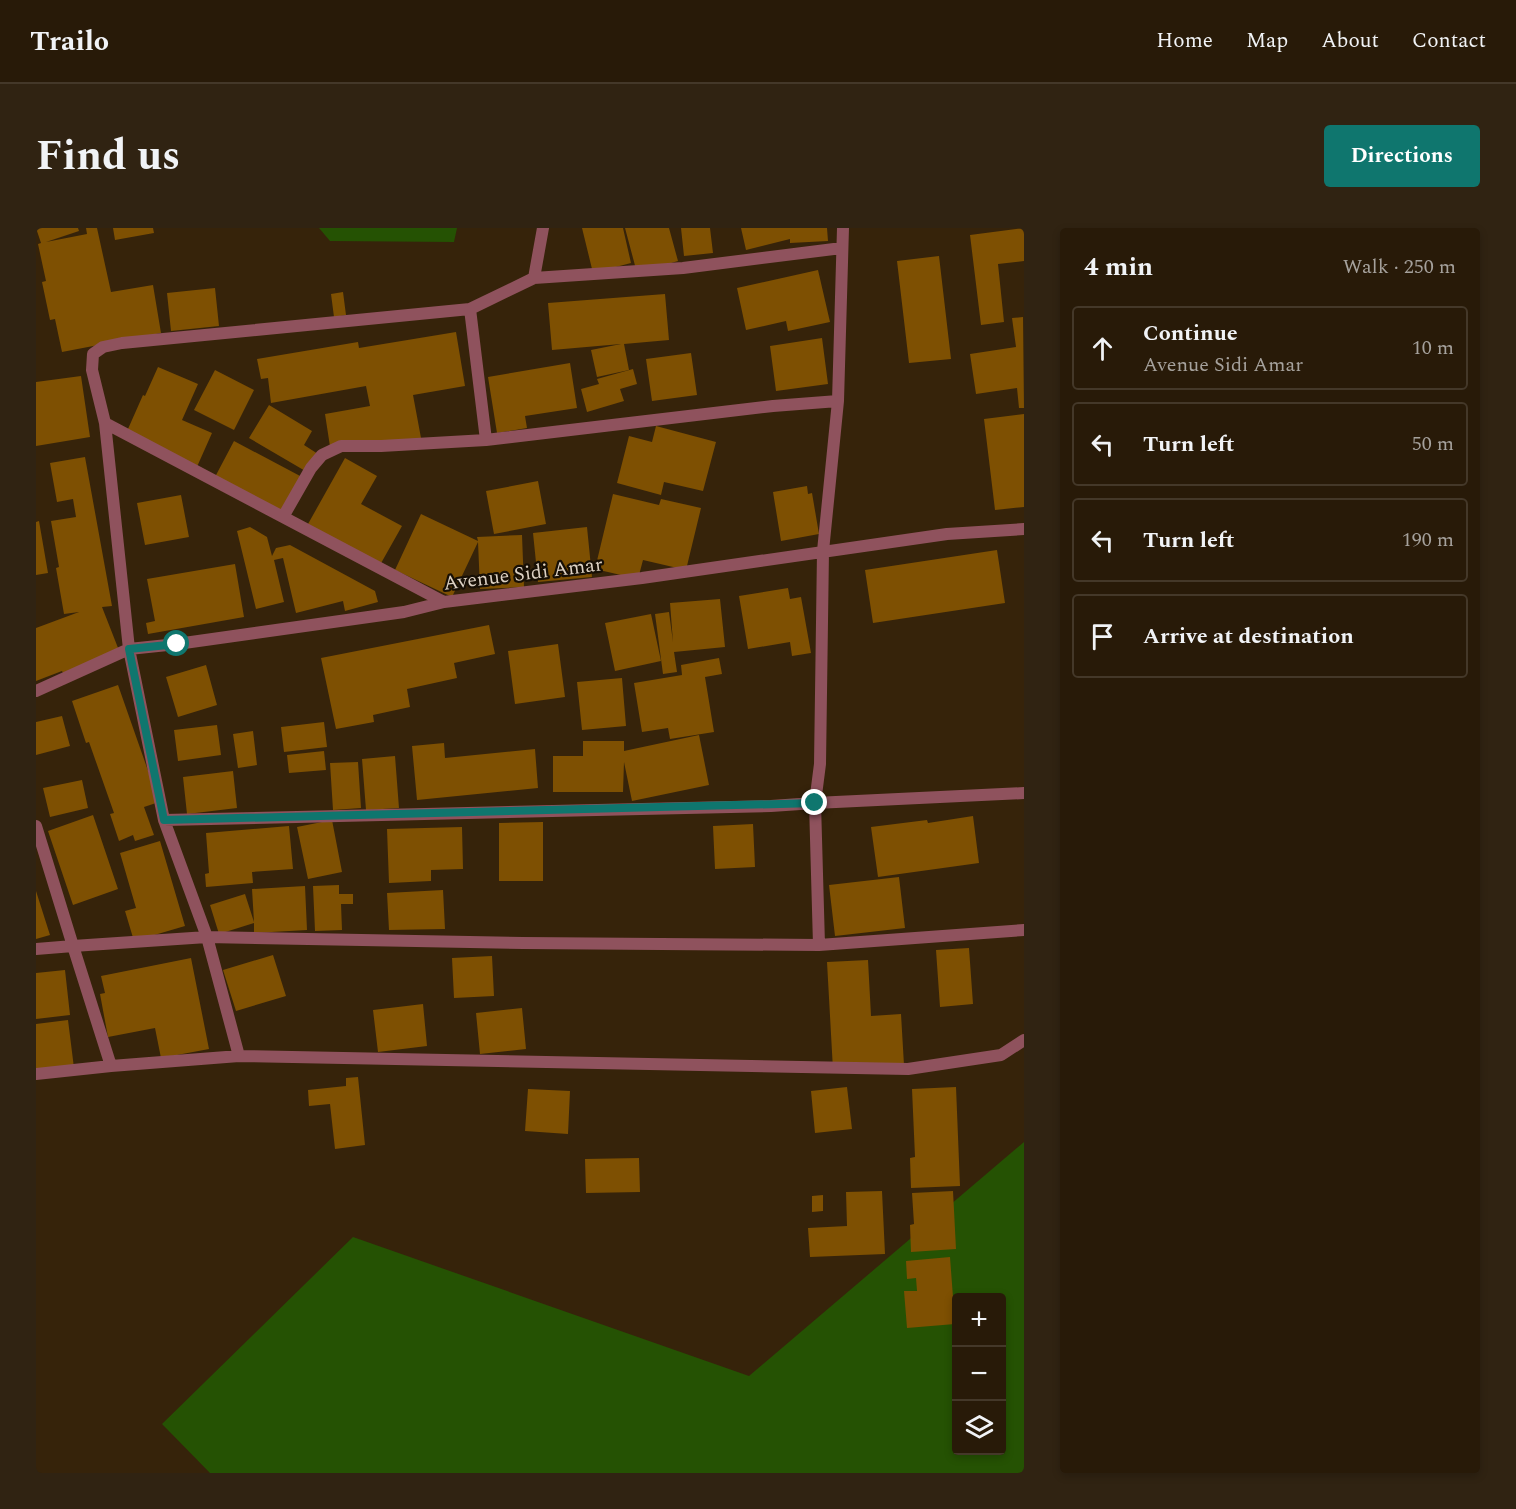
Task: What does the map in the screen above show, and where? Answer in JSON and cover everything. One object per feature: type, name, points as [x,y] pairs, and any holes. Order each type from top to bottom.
[{"type":"street","points":[[534,278],[543,228]]},
{"type":"street","points":[[819,945],[815,803],[820,764],[823,552],[838,401],[843,228]]},
{"type":"street","points":[[239,1056],[207,937],[164,820],[129,649],[105,423],[92,370],[93,354],[103,347],[122,343],[470,309],[534,278],[683,268],[842,249]]},
{"type":"street","points":[[470,309],[486,440]]},
{"type":"street","points":[[283,517],[311,468],[322,455],[341,446],[486,440],[773,406],[838,401]]},
{"type":"street","points":[[105,423],[444,602]]},
{"type":"street","name":"Avenue Sidi Amar","points":[[36,691],[129,649],[189,643],[404,612],[444,602],[642,578],[947,534],[1024,529]]},
{"type":"street","points":[[164,820],[815,803],[1024,793]]},
{"type":"street","points":[[36,826],[111,1066]]},
{"type":"street","points":[[36,949],[207,937],[819,945],[1024,930]]},
{"type":"street","points":[[36,1074],[239,1056],[908,1069],[1001,1055],[1024,1040]]},
{"type":"green space","points":[[319,228],[457,228],[454,242],[330,241]]},
{"type":"green space","points":[[1024,1142],[1024,1473],[210,1473],[162,1424],[353,1237],[749,1376]]},
{"type":"building","points":[[36,228],[78,228],[79,231],[46,242],[87,234],[86,228],[97,228],[111,292],[153,285],[161,333],[62,352],[55,319],[50,320],[42,282],[46,281],[38,244],[41,243]]},
{"type":"building","points":[[113,228],[153,228],[154,233],[115,240]]},
{"type":"building","points":[[582,228],[623,228],[631,263],[593,273]]},
{"type":"building","points":[[625,228],[669,228],[678,261],[637,273]]},
{"type":"building","points":[[681,228],[710,228],[713,253],[684,256]]},
{"type":"building","points":[[741,228],[827,228],[828,241],[790,243],[790,239],[746,250]]},
{"type":"building","points":[[1024,228],[1024,261],[998,264],[1004,322],[981,325],[970,235]]},
{"type":"building","points":[[939,256],[951,359],[909,363],[897,261]]},
{"type":"building","points":[[818,270],[830,322],[788,331],[786,321],[746,330],[737,288]]},
{"type":"building","points":[[215,288],[219,326],[171,331],[167,293]]},
{"type":"building","points":[[343,292],[346,315],[334,317],[331,294]]},
{"type":"building","points":[[665,294],[669,340],[624,344],[629,370],[597,377],[591,350],[621,344],[552,350],[548,303]]},
{"type":"building","points":[[1023,317],[1024,408],[1019,408],[1017,388],[976,394],[970,354],[1016,347],[1012,318]]},
{"type":"building","points":[[456,332],[465,386],[413,395],[421,438],[331,453],[325,414],[370,406],[366,386],[271,403],[268,378],[261,379],[257,359],[358,342],[359,348]]},
{"type":"building","points":[[822,338],[828,384],[776,391],[770,346]]},
{"type":"building","points":[[691,353],[697,395],[652,401],[646,359]]},
{"type":"building","points":[[570,363],[577,408],[525,416],[527,428],[497,433],[488,377]]},
{"type":"building","points":[[158,367],[198,384],[182,420],[212,433],[196,469],[124,438]]},
{"type":"building","points":[[633,369],[637,384],[620,389],[624,401],[587,412],[581,389],[599,384],[597,379]]},
{"type":"building","points":[[215,370],[254,390],[234,430],[194,410]]},
{"type":"building","points":[[81,376],[90,437],[36,446],[36,382]]},
{"type":"building","points":[[269,405],[312,431],[304,445],[318,454],[307,472],[249,438]]},
{"type":"building","points":[[1024,414],[1024,507],[995,510],[984,419]]},
{"type":"building","points":[[656,426],[716,442],[703,491],[664,482],[661,495],[617,483],[629,436],[652,442]]},
{"type":"building","points":[[234,441],[302,477],[283,512],[215,477]]},
{"type":"building","points":[[85,457],[112,606],[102,607],[120,653],[64,675],[62,671],[36,681],[36,628],[79,612],[64,614],[51,521],[76,517],[73,499],[57,502],[50,463]]},
{"type":"building","points":[[345,458],[377,476],[361,504],[402,526],[380,565],[308,524]]},
{"type":"building","points":[[538,481],[546,524],[494,534],[486,491]]},
{"type":"building","points":[[807,486],[808,494],[812,493],[819,534],[781,541],[773,492]]},
{"type":"building","points":[[613,494],[659,505],[661,499],[701,508],[686,570],[643,560],[638,579],[595,569]]},
{"type":"building","points":[[181,495],[189,537],[145,545],[137,503]]},
{"type":"building","points":[[421,514],[478,541],[477,537],[522,535],[524,587],[480,589],[478,542],[452,597],[395,570]]},
{"type":"building","points":[[39,521],[48,573],[36,575],[36,522]]},
{"type":"building","points":[[250,527],[267,537],[272,556],[276,548],[290,545],[375,591],[378,602],[345,611],[343,601],[296,613],[283,558],[274,560],[284,602],[256,609],[237,531]]},
{"type":"building","points":[[587,527],[592,577],[538,582],[533,533]]},
{"type":"building","points":[[997,550],[1005,603],[873,623],[865,570]]},
{"type":"building","points":[[235,564],[244,617],[148,634],[146,623],[155,621],[147,579]]},
{"type":"building","points":[[788,588],[790,599],[801,597],[811,653],[792,656],[790,642],[748,649],[739,596]]},
{"type":"building","points":[[720,599],[725,647],[674,652],[677,672],[663,674],[655,614],[669,612],[673,642],[670,603]]},
{"type":"building","points":[[651,614],[661,661],[615,671],[605,623]]},
{"type":"building","points":[[489,625],[495,654],[454,663],[457,678],[407,689],[410,707],[373,715],[374,722],[336,729],[321,658]]},
{"type":"building","points":[[558,644],[565,697],[515,704],[508,651]]},
{"type":"building","points":[[719,658],[722,674],[705,677],[714,732],[670,739],[668,728],[642,732],[634,683],[682,675],[681,665]]},
{"type":"building","points":[[206,665],[217,705],[178,717],[166,677]]},
{"type":"building","points":[[622,678],[626,726],[582,730],[577,682]]},
{"type":"building","points":[[118,685],[159,802],[144,807],[154,835],[135,841],[133,835],[119,841],[110,814],[114,813],[72,701]]},
{"type":"building","points":[[62,716],[70,746],[36,755],[36,722]]},
{"type":"building","points":[[324,722],[327,747],[284,752],[281,727]]},
{"type":"building","points":[[217,725],[221,755],[178,761],[174,730]]},
{"type":"building","points":[[253,731],[257,765],[238,768],[233,734]]},
{"type":"building","points":[[699,735],[709,785],[632,801],[624,762],[623,792],[553,792],[553,756],[583,756],[583,741],[624,741],[624,751]]},
{"type":"building","points":[[444,743],[445,758],[535,749],[538,788],[417,800],[412,746]]},
{"type":"building","points":[[324,751],[326,770],[289,773],[287,755]]},
{"type":"building","points":[[395,756],[399,808],[366,810],[362,759]]},
{"type":"building","points":[[358,762],[361,808],[333,810],[330,763]]},
{"type":"building","points":[[233,771],[237,808],[187,814],[183,777]]},
{"type":"building","points":[[82,780],[88,808],[50,817],[43,788]]},
{"type":"building","points":[[93,815],[118,889],[73,905],[48,831]]},
{"type":"building","points":[[973,816],[979,863],[878,877],[871,827],[927,820],[928,823]]},
{"type":"building","points":[[332,820],[342,872],[308,879],[297,827]]},
{"type":"building","points":[[543,822],[543,881],[499,881],[499,823]]},
{"type":"building","points":[[753,824],[755,867],[715,869],[713,826]]},
{"type":"building","points":[[289,826],[293,869],[252,872],[253,883],[206,887],[205,874],[209,873],[206,833]]},
{"type":"building","points":[[462,827],[463,869],[431,870],[431,881],[389,883],[387,829]]},
{"type":"building","points":[[160,841],[185,926],[134,941],[125,911],[136,908],[120,853]]},
{"type":"building","points":[[899,877],[905,928],[835,936],[829,885]]},
{"type":"building","points":[[339,885],[339,894],[353,894],[353,904],[341,904],[342,930],[315,931],[313,886]]},
{"type":"building","points":[[305,886],[307,930],[254,933],[254,923],[219,934],[210,905],[245,894],[254,922],[252,889]]},
{"type":"building","points":[[443,890],[445,929],[389,930],[387,893]]},
{"type":"building","points":[[36,891],[50,935],[36,939]]},
{"type":"building","points":[[969,948],[973,1004],[940,1007],[936,950]]},
{"type":"building","points":[[273,955],[286,996],[236,1011],[223,970]]},
{"type":"building","points":[[492,956],[494,996],[454,998],[452,958]]},
{"type":"building","points":[[191,958],[209,1049],[161,1058],[155,1028],[108,1037],[100,994],[105,993],[101,976]]},
{"type":"building","points":[[868,960],[871,1016],[901,1014],[904,1065],[833,1070],[827,962]]},
{"type":"building","points":[[65,970],[70,1015],[36,1019],[36,973]]},
{"type":"building","points":[[423,1004],[427,1046],[378,1052],[373,1010]]},
{"type":"building","points":[[522,1008],[526,1049],[480,1054],[476,1013]]},
{"type":"building","points":[[68,1020],[74,1068],[36,1073],[36,1024]]},
{"type":"building","points":[[358,1077],[365,1145],[335,1149],[330,1104],[309,1106],[308,1090],[346,1086],[346,1078]]},
{"type":"building","points":[[847,1087],[852,1129],[815,1133],[811,1091]]},
{"type":"building","points":[[956,1087],[960,1186],[911,1188],[910,1158],[915,1157],[912,1089]]},
{"type":"building","points":[[528,1089],[570,1091],[568,1134],[525,1131]]},
{"type":"building","points":[[639,1158],[640,1192],[586,1193],[585,1159]]},
{"type":"building","points":[[882,1191],[885,1254],[810,1257],[808,1228],[847,1226],[846,1192]]},
{"type":"building","points":[[953,1191],[956,1249],[911,1252],[910,1225],[914,1224],[912,1193]]},
{"type":"building","points":[[823,1195],[823,1211],[812,1212],[812,1196]]},
{"type":"building","points":[[950,1257],[952,1324],[907,1328],[904,1291],[917,1291],[916,1278],[907,1279],[906,1261]]},
{"type":"route","points":[[177,644],[129,649],[164,820],[771,806],[815,803]]}]
